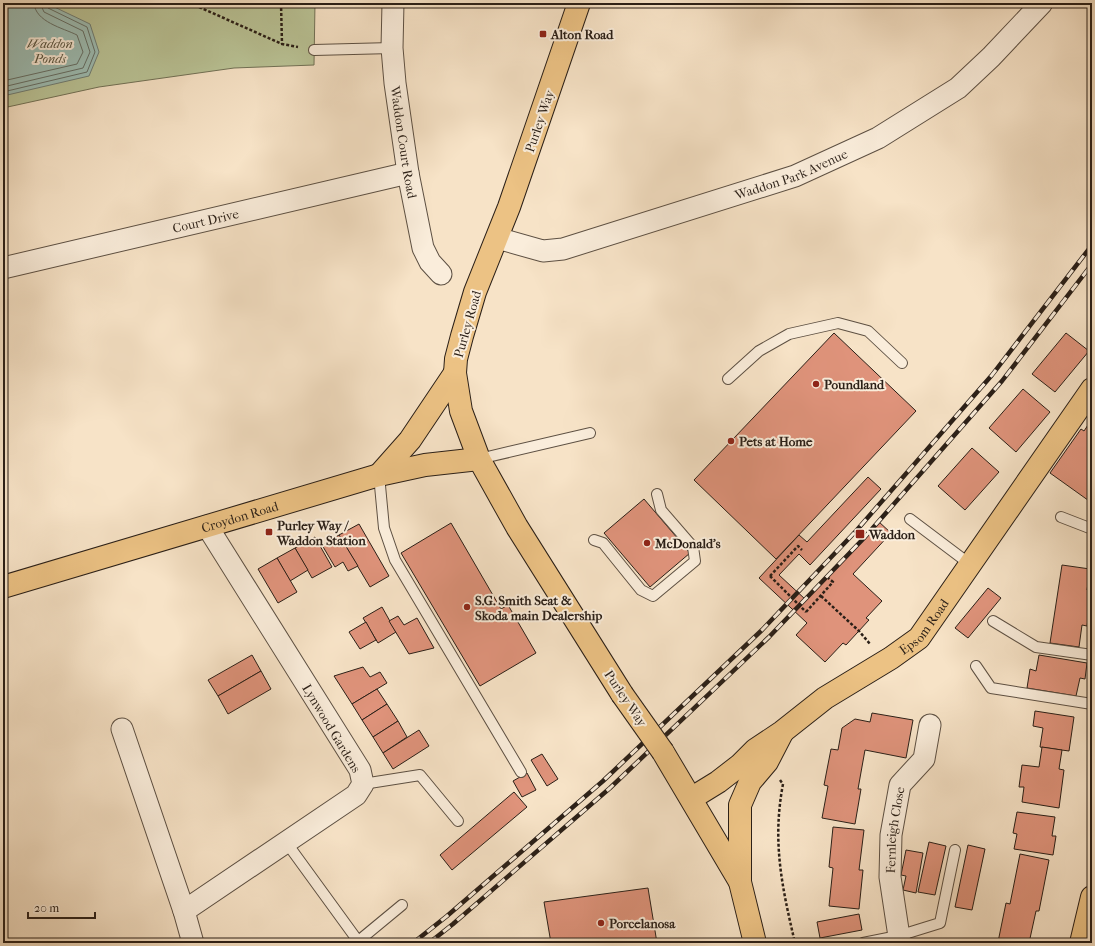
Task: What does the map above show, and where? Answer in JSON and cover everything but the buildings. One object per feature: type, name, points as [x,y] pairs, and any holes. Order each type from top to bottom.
[{"type":"highway","name":"Purley Way","points":[[498,238],[579,3]]},
{"type":"highway","name":"Purley Road","points":[[479,459],[461,411],[456,373],[456,359],[475,292],[498,238]]},
{"type":"highway","points":[[379,475],[410,440],[456,373]]},
{"type":"highway","name":"Epsom Road","points":[[692,798],[718,782],[740,765],[755,750],[782,732],[825,698],[919,638],[1092,389]]},
{"type":"highway","name":"Purley Way","points":[[479,459],[517,527],[622,694],[663,752],[692,798],[740,882],[756,943]]},
{"type":"highway","name":"Croydon Road","points":[[3,587],[379,475],[425,465],[479,459]]},
{"type":"highway","points":[[740,882],[740,805],[750,782],[767,762],[782,732]]},
{"type":"highway","points":[[1081,943],[1092,897]]},
{"type":"street","name":"Waddon Court Road","points":[[394,3],[392,48],[395,82],[408,173],[423,248],[430,262],[441,274]]},
{"type":"street","name":"Waddon Park Avenue","points":[[498,238],[543,251],[563,249],[795,176],[838,158],[878,138],[958,88],[991,57],[1042,3]]},
{"type":"street","name":"Court Drive","points":[[3,268],[408,173]]},
{"type":"street","name":"Lynwood Gardens","points":[[184,911],[356,795],[363,784],[360,770],[207,526]]},
{"type":"street","name":"Fernleigh Close","points":[[899,939],[890,877],[891,835],[900,786],[924,759],[930,726]]},
{"type":"street","points":[[122,729],[184,911],[193,943]]},
{"type":"lane","points":[[314,50],[392,48]]},
{"type":"lane","points":[[728,379],[759,351],[789,334],[838,323],[868,331],[902,363]]},
{"type":"lane","points":[[479,459],[590,433]]},
{"type":"lane","points":[[379,475],[384,528],[395,560],[521,772]]},
{"type":"lane","points":[[594,540],[603,543],[641,590],[653,596],[695,561],[693,547],[660,510],[657,494]]},
{"type":"lane","points":[[1061,517],[1092,529]]},
{"type":"lane","points":[[910,519],[971,565]]},
{"type":"lane","points":[[994,621],[1036,647],[1092,655]]},
{"type":"lane","points":[[976,666],[991,688],[1092,704]]},
{"type":"lane","points":[[363,784],[420,776],[458,821]]},
{"type":"lane","points":[[286,842],[357,942],[402,905]]},
{"type":"lane","points":[[863,943],[899,939],[940,923],[955,850]]},
{"type":"path","points":[[190,3],[282,44],[314,50]]},
{"type":"path","points":[[282,3],[282,44]]},
{"type":"path","points":[[802,550],[798,546],[770,576],[806,612],[833,582],[827,577]]},
{"type":"path","points":[[820,596],[859,631],[885,661]]},
{"type":"path","points":[[783,784],[778,809],[778,854],[784,895],[795,943]]},
{"type":"green space","name":"Waddon Ponds","points":[[3,3],[315,3],[314,65],[234,68],[99,87],[3,108]]},
{"type":"water","name":"Waddon Ponds","points":[[3,3],[46,3],[90,24],[99,52],[89,76],[3,96]]},
{"type":"railway","points":[[413,943],[447,916],[603,781],[762,630],[856,531],[992,375],[1092,245]]},
{"type":"railway","points":[[429,943],[610,788],[769,637],[864,538],[1002,381],[1092,264]]},
{"type":"place","name":"Alton Road","points":[[543,34]]},
{"type":"place","name":"Poundland","points":[[816,384]]},
{"type":"place","name":"Pets at Home","points":[[731,441]]},
{"type":"place","name":"Purley Way / Waddon Station","points":[[269,532]]},
{"type":"place","name":"Waddon","points":[[860,534]]},
{"type":"place","name":"McDonald's","points":[[647,543]]},
{"type":"place","name":"S.G. Smith Seat & Skoda main Dealership","points":[[467,607]]},
{"type":"place","name":"Porcelanosa","points":[[601,923]]}]
